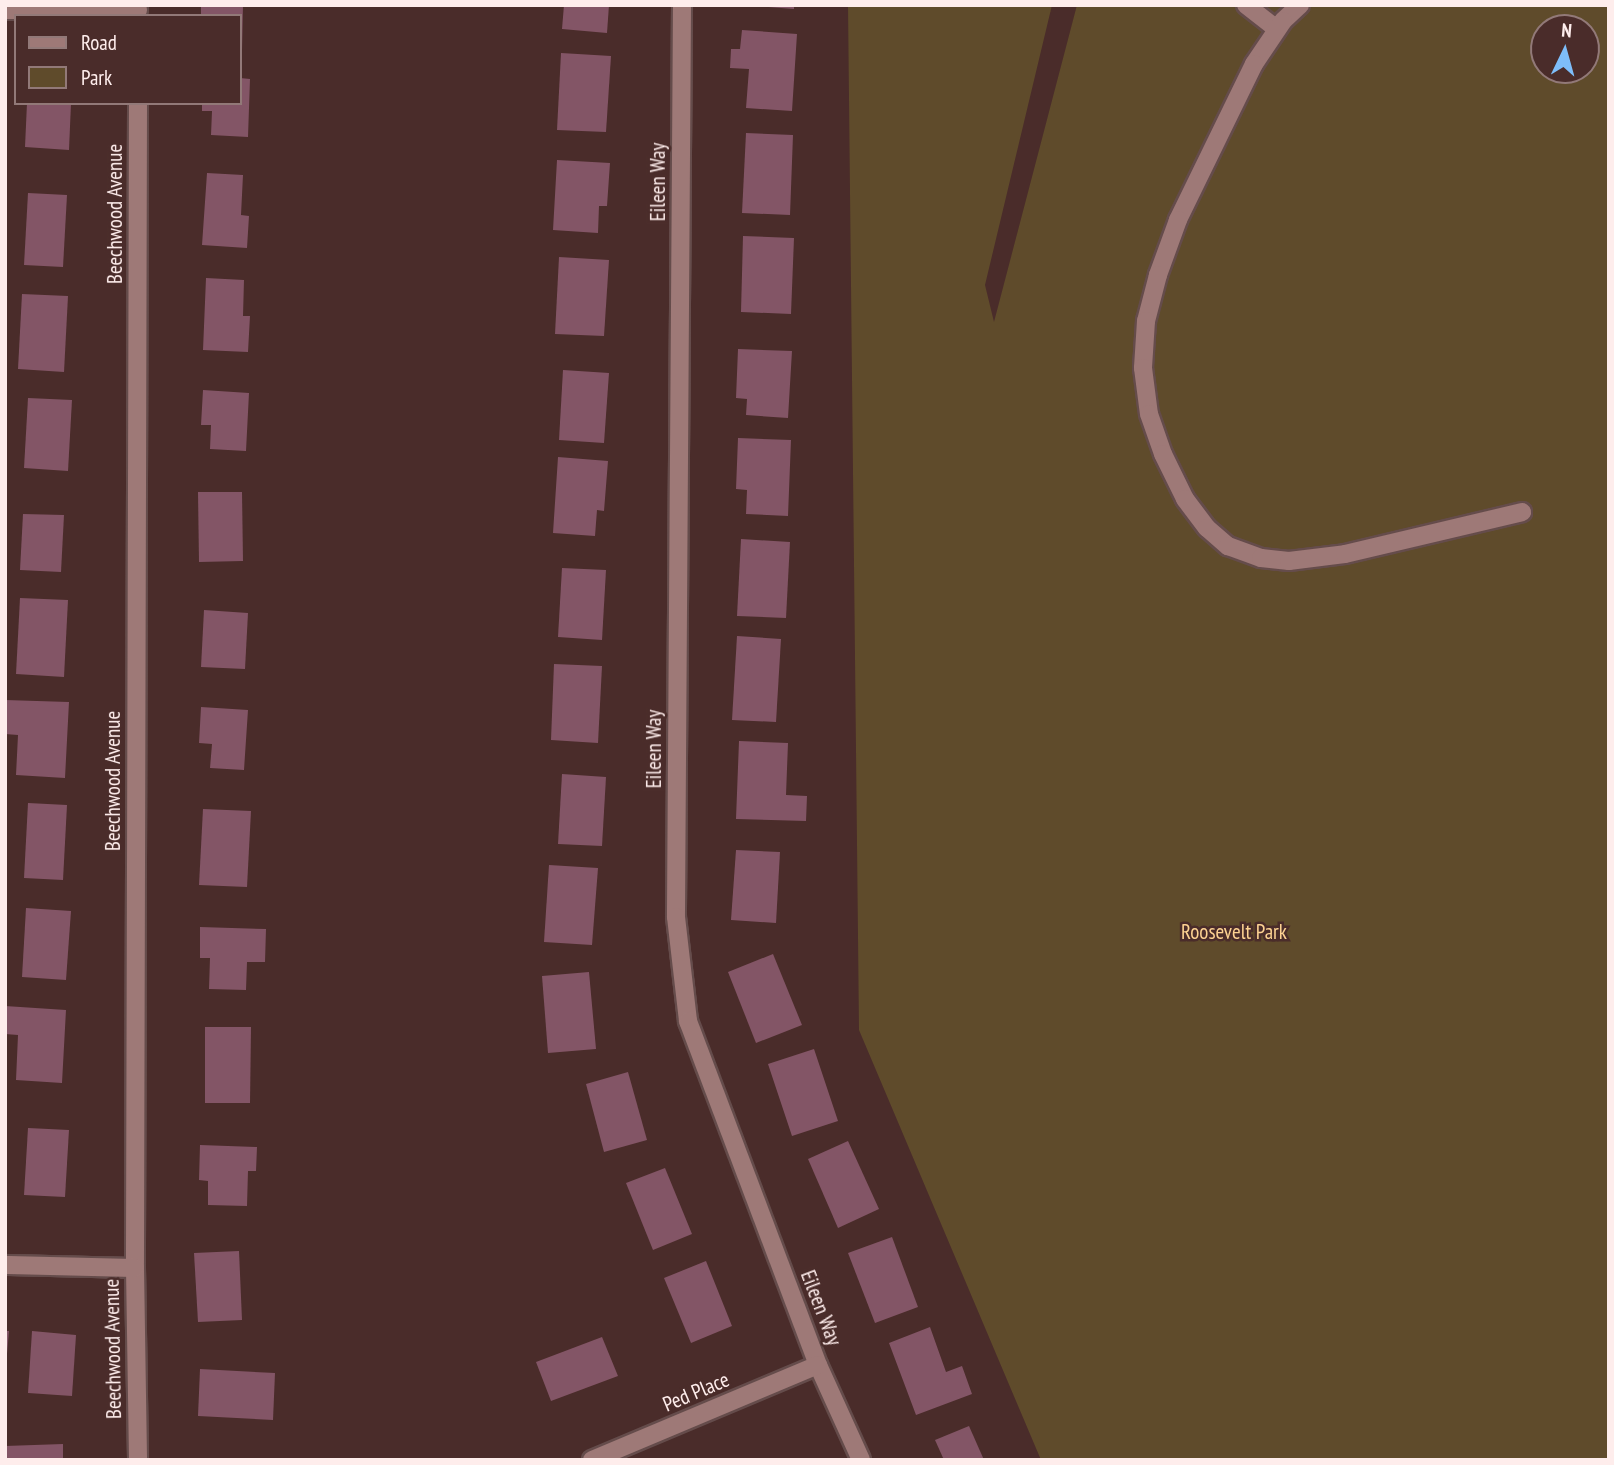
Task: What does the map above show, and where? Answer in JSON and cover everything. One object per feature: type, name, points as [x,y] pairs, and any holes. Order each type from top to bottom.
[{"type":"street","name":"Eileen Way","points":[[682,5],[676,918],[688,1021],[818,1365],[861,1460]]},
{"type":"street","points":[[1246,5],[1278,29]]},
{"type":"street","points":[[1300,5],[1278,29],[1254,64],[1178,220],[1146,321],[1143,368],[1149,414],[1185,499],[1228,546],[1261,558],[1289,561],[1345,554],[1522,512]]},
{"type":"street","points":[[5,10],[138,10]]},
{"type":"street","name":"Beechwood Avenue","points":[[138,105],[135,1268],[138,1460]]},
{"type":"street","points":[[5,1265],[135,1268]]},
{"type":"street","name":"Ped Place","points":[[592,1460],[818,1365]]},
{"type":"green space","name":"Roosevelt Park","points":[[848,5],[1052,5],[985,285],[994,322],[1077,5],[1609,5],[1609,1460],[1041,1460],[859,1030]]},
{"type":"building","points":[[201,5],[243,5],[242,51],[242,14],[201,14]]},
{"type":"building","points":[[564,5],[609,5],[607,33],[562,29]]},
{"type":"building","points":[[743,5],[794,5],[794,9]]},
{"type":"building","points":[[742,30],[797,34],[792,111],[746,108],[749,69],[730,68],[731,49],[740,49]]},
{"type":"building","points":[[561,53],[611,56],[606,132],[557,130]]},
{"type":"building","points":[[242,78],[250,79],[248,137],[211,135],[212,111],[202,111],[202,105],[242,105]]},
{"type":"building","points":[[27,105],[71,105],[69,150],[25,147]]},
{"type":"building","points":[[746,133],[793,135],[790,215],[742,213]]},
{"type":"building","points":[[557,160],[610,163],[607,206],[599,206],[598,233],[553,230]]},
{"type":"building","points":[[207,173],[243,175],[241,215],[249,216],[247,248],[202,245]]},
{"type":"building","points":[[28,193],[67,195],[63,267],[24,265]]},
{"type":"building","points":[[743,236],[794,238],[791,314],[741,312]]},
{"type":"building","points":[[559,257],[609,260],[604,336],[555,334]]},
{"type":"building","points":[[206,278],[244,280],[243,316],[250,316],[248,352],[203,350]]},
{"type":"building","points":[[22,294],[68,296],[64,372],[18,369]]},
{"type":"building","points":[[738,349],[792,351],[788,418],[746,415],[747,399],[736,398]]},
{"type":"building","points":[[563,370],[609,373],[604,443],[559,440]]},
{"type":"building","points":[[203,390],[249,393],[246,451],[210,449],[211,425],[201,425]]},
{"type":"building","points":[[28,398],[72,400],[68,471],[24,468]]},
{"type":"building","points":[[738,438],[791,440],[788,516],[746,514],[747,490],[736,489]]},
{"type":"building","points":[[558,457],[608,461],[604,511],[597,510],[595,536],[553,533]]},
{"type":"building","points":[[198,492],[242,492],[243,561],[199,562]]},
{"type":"building","points":[[23,514],[64,515],[61,572],[20,570]]},
{"type":"building","points":[[741,539],[790,542],[786,618],[737,616]]},
{"type":"building","points":[[562,568],[606,570],[602,640],[558,637]]},
{"type":"building","points":[[20,598],[68,600],[64,677],[16,674]]},
{"type":"building","points":[[204,610],[248,613],[245,669],[201,667]]},
{"type":"building","points":[[737,636],[781,639],[776,722],[732,720]]},
{"type":"building","points":[[554,664],[602,666],[598,743],[551,740]]},
{"type":"building","points":[[5,700],[69,702],[65,778],[16,775],[18,735],[5,734]]},
{"type":"building","points":[[201,707],[248,710],[244,770],[210,768],[212,744],[199,743]]},
{"type":"building","points":[[739,741],[788,743],[786,795],[807,796],[806,821],[736,819]]},
{"type":"building","points":[[562,774],[606,777],[602,846],[558,844]]},
{"type":"building","points":[[28,803],[67,805],[63,880],[24,878]]},
{"type":"building","points":[[203,809],[251,811],[247,887],[199,885]]},
{"type":"building","points":[[736,850],[780,852],[776,923],[731,920]]},
{"type":"building","points":[[549,865],[598,868],[592,945],[544,942]]},
{"type":"building","points":[[26,908],[71,911],[66,980],[22,977]]},
{"type":"building","points":[[200,927],[266,929],[265,962],[247,962],[246,990],[209,989],[210,958],[200,958]]},
{"type":"building","points":[[773,954],[802,1025],[756,1043],[728,972]]},
{"type":"building","points":[[589,972],[596,1049],[548,1053],[542,976]]},
{"type":"building","points":[[5,1006],[66,1010],[62,1083],[16,1080],[18,1035],[5,1034]]},
{"type":"building","points":[[205,1027],[251,1027],[250,1103],[205,1103]]},
{"type":"building","points":[[814,1049],[838,1121],[792,1136],[768,1064]]},
{"type":"building","points":[[628,1072],[647,1140],[604,1152],[586,1084]]},
{"type":"building","points":[[28,1128],[69,1130],[65,1197],[24,1195]]},
{"type":"building","points":[[848,1141],[879,1209],[838,1228],[808,1159]]},
{"type":"building","points":[[200,1145],[257,1147],[256,1171],[248,1171],[247,1206],[208,1205],[208,1181],[199,1180]]},
{"type":"building","points":[[665,1168],[692,1234],[653,1250],[626,1183]]},
{"type":"building","points":[[892,1237],[918,1307],[875,1323],[848,1253]]},
{"type":"building","points":[[239,1251],[242,1320],[198,1322],[194,1253]]},
{"type":"building","points":[[706,1261],[732,1326],[691,1343],[664,1278]]},
{"type":"building","points":[[930,1327],[946,1372],[962,1366],[972,1394],[916,1415],[889,1343]]},
{"type":"building","points":[[5,1331],[9,1331],[7,1354],[5,1354]]},
{"type":"building","points":[[32,1331],[76,1335],[72,1396],[28,1393]]},
{"type":"building","points":[[602,1337],[618,1376],[551,1401],[536,1362]]},
{"type":"building","points":[[200,1369],[275,1373],[273,1420],[198,1416]]},
{"type":"building","points":[[969,1426],[984,1460],[944,1460],[935,1440]]},
{"type":"building","points":[[63,1444],[63,1460],[5,1460],[5,1446]]}]
